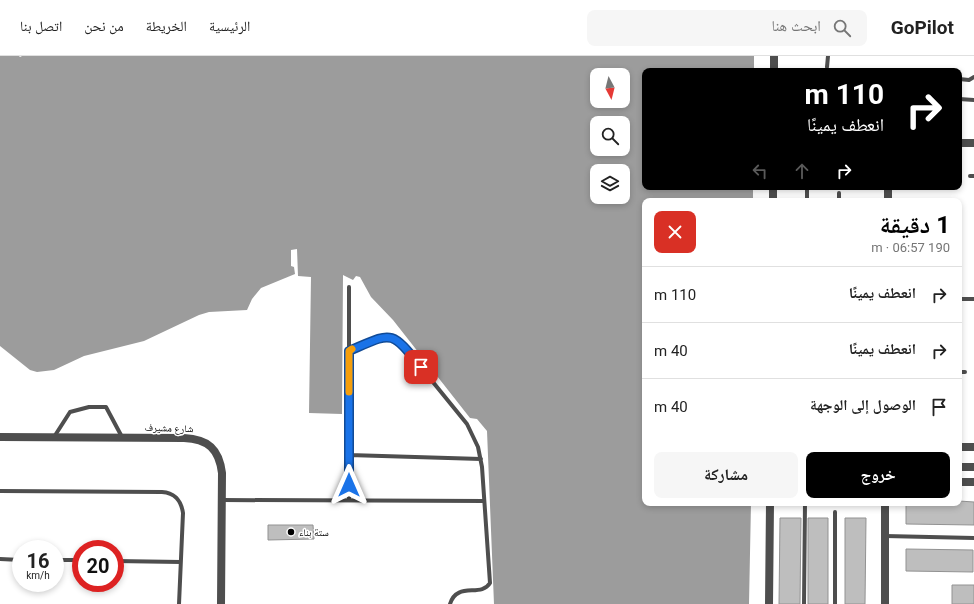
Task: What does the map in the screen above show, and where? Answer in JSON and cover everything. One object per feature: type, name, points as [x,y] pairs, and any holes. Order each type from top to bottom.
[{"type":"street","points":[[774,56],[774,68]]},
{"type":"street","points":[[962,143],[974,143]]},
{"type":"street","name":"شارع مشيرف","points":[[0,437],[196,438],[206,443],[215,451],[220,461],[222,500],[221,604]]},
{"type":"street","points":[[962,447],[974,447]]},
{"type":"street","points":[[962,467],[974,467]]},
{"type":"street","points":[[962,482],[974,482]]},
{"type":"street","points":[[769,604],[770,506]]},
{"type":"street","points":[[885,506],[885,604]]},
{"type":"lane","points":[[827,68],[828,56]]},
{"type":"lane","points":[[962,79],[969,80],[974,77]]},
{"type":"lane","points":[[962,99],[974,100]]},
{"type":"lane","points":[[838,193],[838,198]]},
{"type":"lane","points":[[349,287],[349,500]]},
{"type":"lane","points":[[962,299],[974,299]]},
{"type":"lane","points":[[349,351],[385,336],[397,340],[402,344],[467,424],[473,435],[481,460],[490,583],[481,590],[471,589],[461,591],[453,597],[450,604]]},
{"type":"lane","points":[[54,437],[70,412],[89,407],[106,407],[123,437]]},
{"type":"lane","points":[[349,455],[481,460]]},
{"type":"lane","points":[[0,491],[169,492],[175,495],[182,506],[183,513],[179,604]]},
{"type":"lane","points":[[222,500],[484,501]]},
{"type":"lane","points":[[804,604],[805,506]]},
{"type":"lane","points":[[835,512],[835,604]]},
{"type":"lane","points":[[885,536],[974,538]]},
{"type":"lane","points":[[0,559],[12,560]]},
{"type":"lane","points":[[124,561],[181,562]]},
{"type":"shaded area","points":[[0,56],[754,56],[754,68],[642,68],[642,190],[753,190],[753,198],[642,198],[642,506],[751,506],[749,604],[494,604],[487,431],[477,419],[470,418],[393,320],[371,297],[360,277],[356,276],[353,280],[343,275],[342,414],[309,413],[311,277],[298,276],[297,249],[291,250],[291,266],[294,267],[295,274],[261,288],[252,299],[247,310],[209,312],[199,315],[144,341],[84,356],[54,370],[37,372],[30,370],[0,346]]},
{"type":"building","points":[[962,501],[974,502],[974,525],[906,524],[906,506],[962,506]]},
{"type":"building","points":[[780,518],[801,518],[800,604],[779,604]]},
{"type":"building","points":[[808,518],[828,518],[828,604],[808,604]]},
{"type":"building","points":[[845,518],[866,518],[865,604],[845,604]]},
{"type":"building","name":"ستة بناء","points":[[268,525],[313,525],[314,539],[268,540]]},
{"type":"building","points":[[906,549],[973,550],[973,572],[906,571]]},
{"type":"building","points":[[952,585],[974,585],[974,604],[952,604]]},
{"type":"slow traffic","points":[[349,392],[349,351],[352,349]]},
{"type":"place","name":"ستة بناء","points":[[291,532]]},
{"type":"route","points":[[349,485],[349,351],[385,336],[392,337],[402,344],[421,367]]}]
